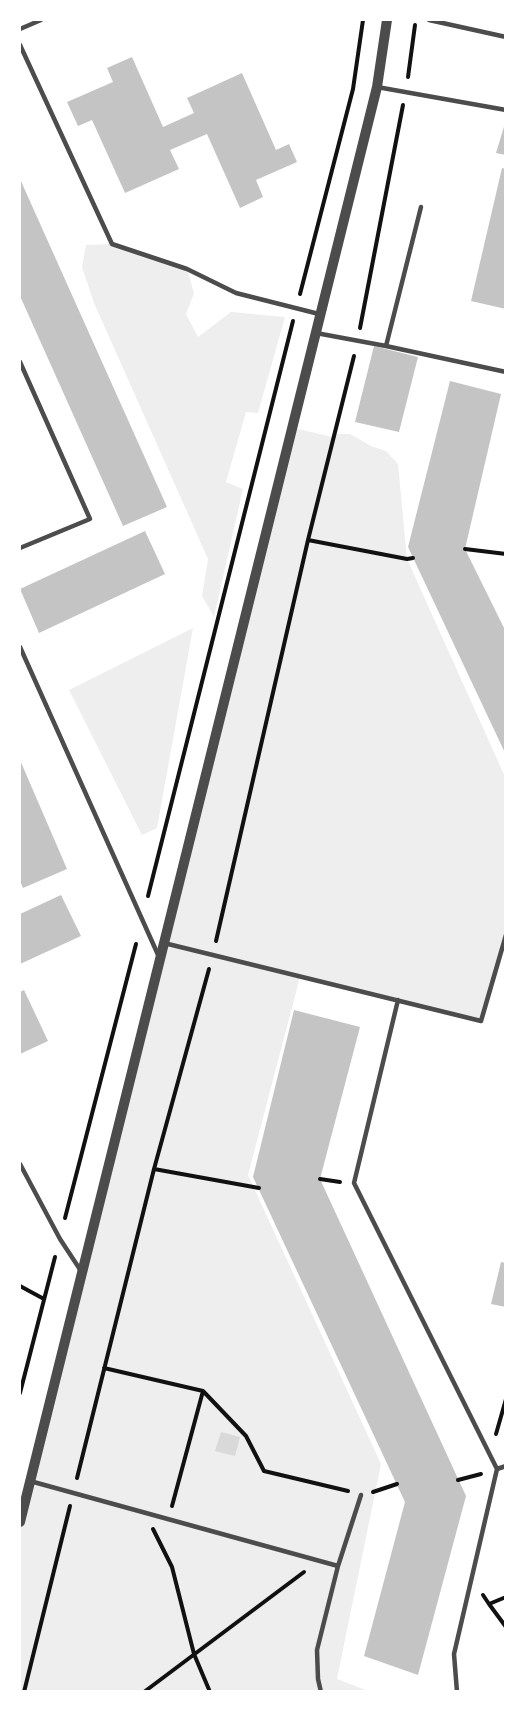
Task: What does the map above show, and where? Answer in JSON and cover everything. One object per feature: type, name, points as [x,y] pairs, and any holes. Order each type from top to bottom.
[{"type":"street","points":[[20,1522],[377,87],[387,20]]},
{"type":"lane","points":[[20,29],[41,20]]},
{"type":"lane","points":[[429,20],[506,37]]},
{"type":"lane","points":[[20,45],[112,244],[187,269],[236,293],[321,315]]},
{"type":"lane","points":[[377,87],[506,110]]},
{"type":"lane","points":[[386,346],[421,207]]},
{"type":"lane","points":[[316,333],[506,372]]},
{"type":"lane","points":[[20,362],[90,519],[20,548]]},
{"type":"lane","points":[[20,647],[160,960]]},
{"type":"lane","points":[[164,943],[481,1021],[506,935]]},
{"type":"lane","points":[[398,1000],[354,1184],[497,1469],[454,1654],[457,1692]]},
{"type":"lane","points":[[20,1164],[60,1239],[82,1273]]},
{"type":"lane","points":[[497,1469],[506,1466]]},
{"type":"lane","points":[[30,1481],[338,1566]]},
{"type":"lane","points":[[321,1692],[317,1650],[338,1566],[362,1495]]},
{"type":"path","points":[[20,1393],[353,89],[363,20]]},
{"type":"path","points":[[24,1692],[154,1169],[213,955],[308,540],[358,341],[406,93],[416,20]]},
{"type":"path","points":[[308,540],[407,559],[413,558]]},
{"type":"path","points":[[465,549],[506,554]]},
{"type":"path","points":[[154,1169],[259,1188]]},
{"type":"path","points":[[20,1286],[44,1299]]},
{"type":"path","points":[[104,1368],[203,1391],[246,1436],[264,1471],[362,1495],[397,1484]]},
{"type":"path","points":[[169,1519],[203,1391]]},
{"type":"path","points":[[490,1455],[506,1399]]},
{"type":"path","points":[[145,1512],[172,1567],[194,1654],[210,1692]]},
{"type":"path","points":[[144,1692],[319,1560]]},
{"type":"path","points":[[471,1580],[506,1628]]},
{"type":"path","points":[[489,1604],[506,1597]]},
{"type":"shaded area","points":[[112,244],[187,269],[194,293],[186,314],[198,337],[231,312],[285,317],[258,413],[246,412],[226,482],[243,489],[214,617],[202,596],[208,559],[94,303],[82,267],[86,245]]},
{"type":"shaded area","points":[[293,428],[333,437],[336,434],[350,434],[371,446],[386,451],[398,464],[407,559],[506,779],[505,935],[481,1021],[300,977],[248,1175],[381,1464],[337,1679],[368,1691],[20,1692],[20,1522]]},
{"type":"shaded area","points":[[193,628],[157,828],[142,835],[69,690]]},
{"type":"shaded area","points":[[221,1432],[240,1437],[235,1456],[215,1451]]},
{"type":"building","points":[[132,57],[163,127],[194,113],[187,98],[242,73],[276,150],[289,144],[297,162],[256,180],[263,197],[240,208],[207,134],[170,150],[179,169],[125,193],[92,120],[78,126],[67,102],[113,82],[107,68]]},
{"type":"building","points":[[506,120],[506,155],[496,153]]},
{"type":"building","points":[[502,168],[506,169],[506,309],[471,301]]},
{"type":"building","points":[[20,179],[167,507],[123,526],[20,296]]},
{"type":"building","points":[[374,346],[418,357],[399,432],[355,422]]},
{"type":"building","points":[[450,381],[501,394],[465,549],[506,632],[506,755],[408,547]]},
{"type":"building","points":[[145,531],[165,574],[39,633],[20,589]]},
{"type":"building","points":[[20,760],[67,869],[23,888],[20,881]]},
{"type":"building","points":[[61,895],[81,936],[20,964],[20,914]]},
{"type":"building","points":[[24,990],[48,1041],[20,1054],[20,992]]},
{"type":"building","points":[[294,1010],[360,1027],[320,1179],[466,1496],[418,1675],[364,1656],[405,1502],[253,1177]]},
{"type":"building","points":[[501,1262],[506,1263],[506,1307],[491,1304]]}]
